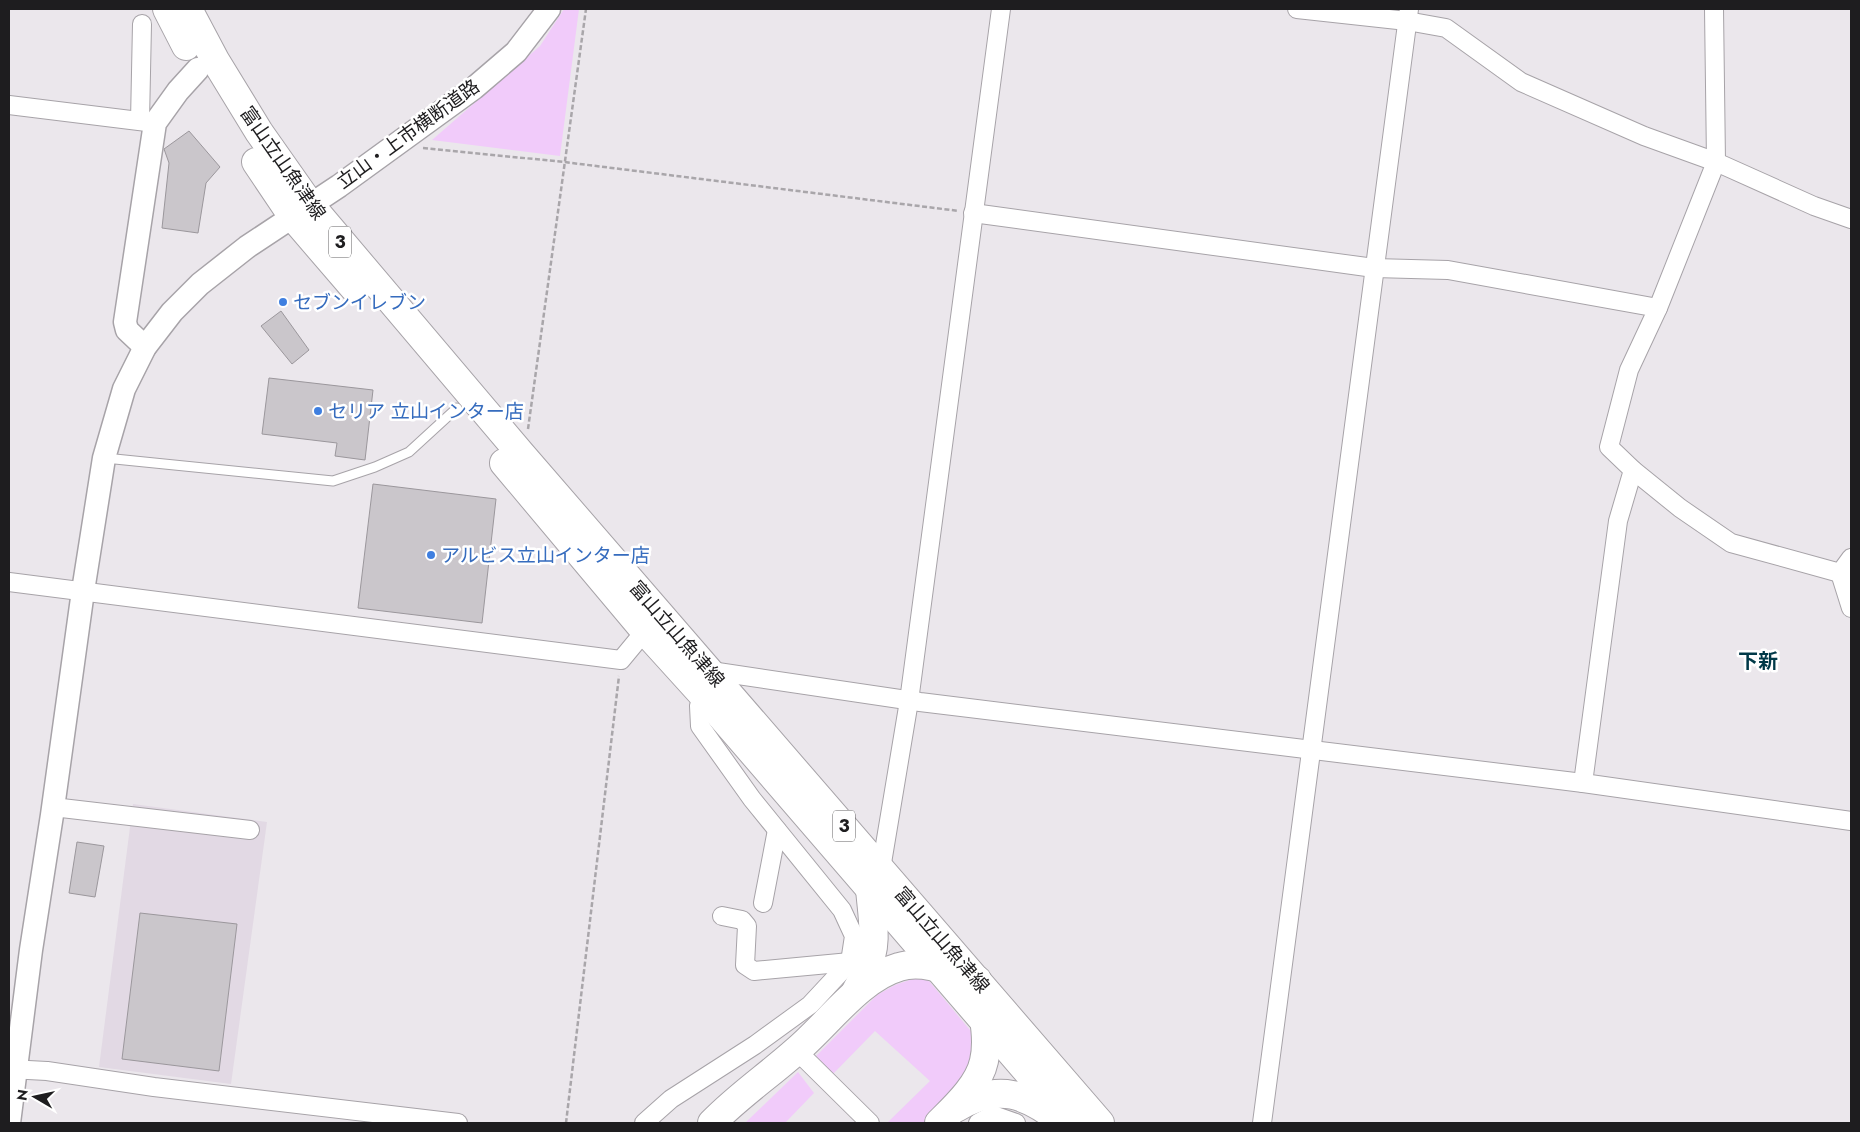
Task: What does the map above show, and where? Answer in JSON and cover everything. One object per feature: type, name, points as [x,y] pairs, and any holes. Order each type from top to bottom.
[{"type":"main road","name":"富山立山魚津線","points":[[167,9],[198,69],[302,211],[457,408],[645,632],[707,683]]},
{"type":"main road","name":"富山立山魚津線","points":[[188,9],[214,60],[260,132],[302,211],[521,454],[707,683],[875,879],[978,980],[1100,1123]]},
{"type":"main road","name":"富山立山魚津線","points":[[875,879],[938,969],[1072,1123]]},
{"type":"main road","points":[[851,998],[872,959],[875,879]]},
{"type":"main road","points":[[712,1123],[730,1105],[797,1051],[851,998],[875,978],[900,966],[923,965],[978,980],[986,1049],[984,1062],[970,1088],[944,1117]]},
{"type":"main road","points":[[944,1117],[970,1099],[986,1094],[1003,1094],[1026,1098],[1038,1104],[1064,1123]]},
{"type":"street","name":"立山・上市横断道路","points":[[9,1123],[13,1070],[54,807],[83,591],[104,458],[124,389],[145,346],[172,312],[200,284],[247,247],[302,211],[474,88],[516,52],[549,9]]},
{"type":"street","points":[[875,879],[909,701],[973,213],[1002,9]]},
{"type":"street","points":[[1297,9],[1408,15],[1446,28],[1521,82],[1644,136],[1716,162],[1814,206],[1851,220]]},
{"type":"street","points":[[1714,9],[1716,162],[1658,308],[1630,370],[1609,447],[1633,470],[1680,508],[1731,543],[1840,573]]},
{"type":"street","points":[[1262,1123],[1408,15]]},
{"type":"street","points":[[142,24],[148,122],[125,322],[127,330],[145,346]]},
{"type":"street","points":[[148,122],[198,69]]},
{"type":"street","points":[[9,105],[148,122]]},
{"type":"street","points":[[973,213],[1374,268],[1448,270],[1658,308]]},
{"type":"street","points":[[1583,784],[1618,521],[1633,470]]},
{"type":"street","points":[[1840,573],[1851,558]]},
{"type":"street","points":[[1840,573],[1851,608]]},
{"type":"street","points":[[9,582],[621,660],[645,632]]},
{"type":"street","points":[[644,1123],[671,1099],[755,1045],[810,1005],[850,962],[854,936],[842,910],[752,799],[700,726],[699,706],[707,683],[909,701],[1583,784],[1851,821]]},
{"type":"street","points":[[54,807],[250,830]]},
{"type":"street","points":[[763,903],[777,830]]},
{"type":"street","points":[[722,916],[742,920],[747,926],[745,965],[754,971],[850,962]]},
{"type":"street","points":[[797,1051],[870,1123]]},
{"type":"street","points":[[13,1070],[47,1072],[458,1123]]},
{"type":"street","points":[[978,1123],[994,1115],[1016,1123]]},
{"type":"lane","points":[[104,458],[333,480],[375,467],[409,452],[457,408]]},
{"type":"path","points":[[521,454],[529,426],[586,9]]},
{"type":"path","points":[[396,145],[564,162],[973,213]]},
{"type":"path","points":[[566,1123],[621,660]]},
{"type":"shaded area","points":[[564,9],[579,9],[560,156],[432,140],[540,46]]},
{"type":"shaded area","points":[[133,804],[267,822],[231,1084],[99,1067]]},
{"type":"shaded area","points":[[924,975],[975,1036],[978,1064],[927,1123],[887,1123],[930,1081],[875,1031],[833,1074],[816,1056],[877,995],[895,985]]},
{"type":"shaded area","points":[[798,1072],[814,1093],[785,1123],[745,1123]]},
{"type":"building","points":[[189,131],[220,167],[206,183],[198,233],[162,228],[169,163],[164,149]]},
{"type":"building","points":[[281,311],[309,350],[292,364],[261,326]]},
{"type":"building","points":[[269,378],[373,390],[365,460],[335,456],[337,443],[262,434]]},
{"type":"building","points":[[373,484],[496,499],[482,623],[358,608]]},
{"type":"building","points":[[77,842],[104,846],[95,897],[69,893]]},
{"type":"building","points":[[140,913],[237,924],[219,1071],[122,1059]]},
{"type":"place","name":"セブンイレブン","points":[[283,302]]},
{"type":"place","name":"セリア 立山インター店","points":[[318,411]]},
{"type":"place","name":"アルビス立山インター店","points":[[431,555]]},
{"type":"district","name":"下新","points":[[1758,661]]}]
